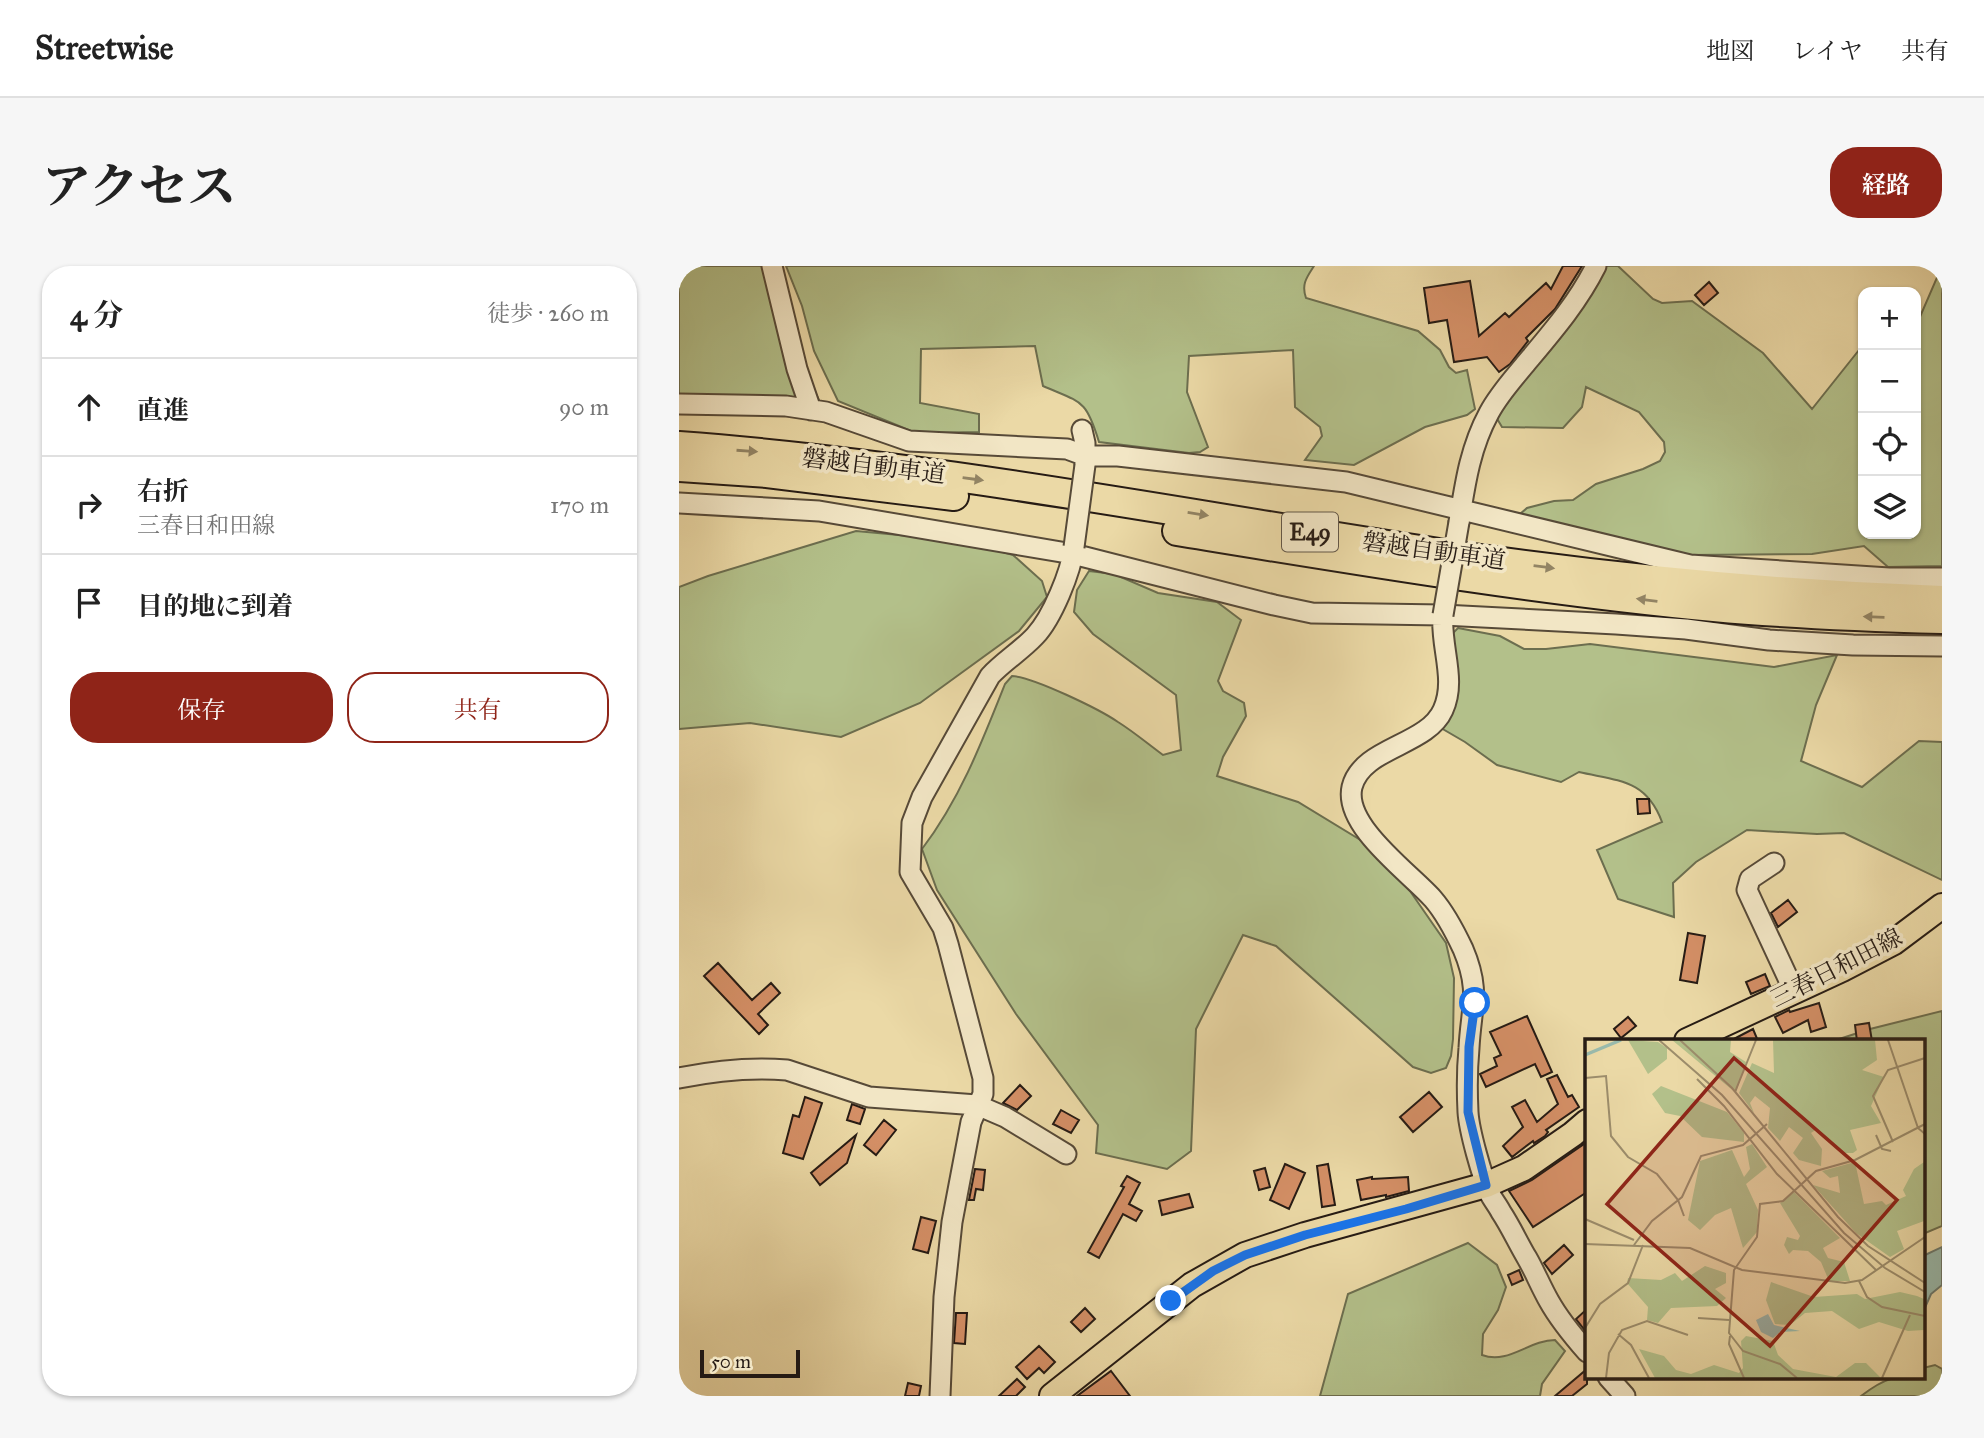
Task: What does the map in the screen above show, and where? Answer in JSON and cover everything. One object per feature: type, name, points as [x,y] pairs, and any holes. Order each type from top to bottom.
[{"type":"highway","name":"磐越自動車道","points":[[679,446],[846,462],[1024,486],[1441,553],[1673,583],[1834,596],[1942,600]]},
{"type":"highway","name":"磐越自動車道","points":[[679,467],[767,473],[993,501],[1441,573],[1610,596],[1837,616],[1942,619]]},
{"type":"main road","name":"三春日和田線","points":[[1691,1039],[1894,942],[1942,906]]},
{"type":"main road","points":[[1052,1396],[1192,1285],[1245,1255],[1305,1235],[1486,1185],[1524,1168],[1585,1124]]},
{"type":"street","points":[[772,266],[797,369],[811,410]]},
{"type":"street","points":[[1585,1349],[1550,1303],[1486,1185],[1468,1112],[1469,1047],[1475,1003],[1468,962],[1442,911],[1361,824],[1354,810],[1352,787],[1368,764],[1418,736],[1436,721],[1443,710],[1448,695],[1448,677],[1443,615],[1467,470],[1489,412],[1500,394],[1565,317],[1587,286],[1597,266]]},
{"type":"street","points":[[679,404],[775,406],[825,412],[909,441],[1067,449],[1086,461],[1118,456],[1325,479],[1460,516],[1690,565],[1889,578],[1942,578]]},
{"type":"street","points":[[940,1396],[944,1297],[953,1222],[971,1122],[983,1094],[982,1069],[943,928],[910,872],[912,823],[922,797],[990,676],[1037,634],[1053,611],[1074,550],[1086,461],[1081,430]]},
{"type":"street","points":[[679,503],[819,511],[1074,550],[1274,606],[1312,613],[1443,615],[1686,629],[1769,640],[1942,646]]},
{"type":"street","points":[[1774,863],[1750,879],[1747,890],[1794,991]]},
{"type":"street","points":[[679,1079],[776,1069],[869,1097],[977,1105],[1005,1117],[1066,1154]]},
{"type":"street","points":[[1609,1378],[1625,1396]]},
{"type":"green space","points":[[679,266],[768,266],[774,302],[823,409],[679,405]]},
{"type":"green space","points":[[786,266],[1314,266],[1304,285],[1306,298],[1418,331],[1440,350],[1449,367],[1456,373],[1467,370],[1475,409],[1467,415],[1425,427],[1354,465],[1305,460],[1322,436],[1320,427],[1295,407],[1293,350],[1189,356],[1187,392],[1208,447],[1200,452],[1189,453],[1099,442],[1090,418],[1081,404],[1043,386],[1035,346],[921,349],[920,403],[979,414],[979,432],[916,433],[838,401],[814,351],[802,306]]},
{"type":"green space","points":[[1605,266],[1618,266],[1653,299],[1662,303],[1692,301],[1763,353],[1812,409],[1858,351],[1858,539],[1921,539],[1921,314],[1942,266],[1942,566],[1888,567],[1864,546],[1812,554],[1690,555],[1513,520],[1527,508],[1554,501],[1573,500],[1596,484],[1660,461],[1665,452],[1664,442],[1639,412],[1586,387],[1582,407],[1563,428],[1502,427],[1496,417]]},
{"type":"green space","points":[[856,531],[964,541],[1013,555],[1042,581],[1047,597],[1019,631],[920,703],[841,737],[750,723],[679,729],[679,587]]},
{"type":"green space","points":[[1089,571],[1114,574],[1158,593],[1217,602],[1241,620],[1218,681],[1223,691],[1244,703],[1246,716],[1223,757],[1217,776],[1298,802],[1367,844],[1410,891],[1446,943],[1454,978],[1453,1039],[1446,1068],[1431,1073],[1413,1067],[1276,946],[1243,935],[1196,1029],[1191,1151],[1167,1169],[1096,1153],[1098,1125],[1016,1014],[937,890],[922,849],[959,790],[1005,684],[1012,676],[1066,694],[1096,709],[1163,755],[1181,750],[1176,695],[1093,634],[1074,612],[1077,590]]},
{"type":"green space","points":[[1458,628],[1500,636],[1524,649],[1590,644],[1774,667],[1837,655],[1816,705],[1801,761],[1862,787],[1919,741],[1942,742],[1942,880],[1844,833],[1747,830],[1696,862],[1673,883],[1674,917],[1618,899],[1597,850],[1662,822],[1655,808],[1639,790],[1618,780],[1579,772],[1561,782],[1497,765],[1441,728],[1450,636]]},
{"type":"green space","points":[[1942,1011],[1942,1226],[1925,1233],[1925,1039],[1839,1039]]},
{"type":"green space","points":[[1468,1243],[1497,1265],[1506,1287],[1498,1310],[1483,1334],[1482,1355],[1501,1357],[1555,1340],[1565,1351],[1542,1384],[1540,1396],[1320,1396],[1348,1294]]},
{"type":"green space","points":[[1935,1365],[1942,1369],[1942,1396],[1861,1396],[1890,1379],[1925,1378],[1925,1368]]},
{"type":"shaded area","points":[[1942,1247],[1942,1285],[1931,1294],[1925,1308],[1925,1255]]},
{"type":"building","points":[[1563,266],[1582,266],[1555,309],[1526,338],[1528,341],[1510,364],[1499,372],[1487,357],[1454,362],[1447,320],[1429,323],[1424,288],[1470,281],[1479,336],[1505,313],[1509,317],[1546,283],[1551,289]]},
{"type":"building","points":[[1709,282],[1718,293],[1704,305],[1695,295]]},
{"type":"building","points":[[1637,799],[1649,799],[1650,813],[1638,814]]},
{"type":"building","points":[[1788,900],[1797,912],[1778,927],[1771,913]]},
{"type":"building","points":[[1688,933],[1705,936],[1697,983],[1680,980]]},
{"type":"building","points":[[718,963],[752,1000],[771,983],[780,993],[758,1014],[768,1025],[759,1034],[704,976]]},
{"type":"building","points":[[1765,974],[1770,986],[1751,994],[1746,982]]},
{"type":"building","points":[[1819,1003],[1826,1027],[1811,1032],[1808,1020],[1783,1033],[1775,1017],[1789,1010],[1790,1012]]},
{"type":"building","points":[[1527,1016],[1552,1072],[1541,1077],[1535,1064],[1486,1087],[1480,1074],[1497,1066],[1494,1058],[1501,1055],[1490,1032]]},
{"type":"building","points":[[1628,1017],[1636,1026],[1621,1038],[1614,1029]]},
{"type":"building","points":[[1869,1023],[1872,1039],[1857,1039],[1855,1025]]},
{"type":"building","points":[[1753,1029],[1757,1039],[1734,1039]]},
{"type":"building","points":[[1557,1075],[1568,1097],[1572,1095],[1579,1107],[1546,1130],[1548,1132],[1545,1136],[1534,1143],[1533,1141],[1512,1157],[1503,1146],[1523,1127],[1512,1107],[1525,1100],[1537,1122],[1558,1104],[1547,1079]]},
{"type":"building","points":[[1020,1085],[1031,1096],[1017,1110],[1003,1103]]},
{"type":"building","points":[[1429,1092],[1442,1107],[1413,1132],[1400,1117]]},
{"type":"building","points":[[805,1097],[822,1103],[803,1159],[783,1153],[793,1115],[799,1117]]},
{"type":"building","points":[[852,1104],[865,1109],[860,1124],[847,1120]]},
{"type":"building","points":[[1061,1110],[1079,1120],[1071,1133],[1053,1124]]},
{"type":"building","points":[[884,1120],[896,1130],[876,1155],[864,1145]]},
{"type":"building","points":[[856,1135],[847,1163],[820,1185],[811,1173]]},
{"type":"building","points":[[1585,1143],[1585,1193],[1533,1227],[1509,1191],[1532,1180]]},
{"type":"building","points":[[1285,1164],[1305,1173],[1289,1209],[1270,1200]]},
{"type":"building","points":[[1328,1164],[1335,1205],[1322,1207],[1317,1166]]},
{"type":"building","points":[[1265,1168],[1270,1187],[1259,1190],[1254,1171]]},
{"type":"building","points":[[975,1169],[985,1170],[983,1190],[976,1189],[974,1200],[969,1200]]},
{"type":"building","points":[[1127,1176],[1140,1183],[1129,1204],[1142,1211],[1136,1221],[1123,1214],[1099,1258],[1088,1252],[1124,1187],[1121,1186]]},
{"type":"building","points":[[1372,1177],[1408,1177],[1409,1191],[1361,1200],[1357,1180]]},
{"type":"building","points":[[1189,1194],[1193,1207],[1162,1215],[1159,1201]]},
{"type":"building","points":[[921,1217],[936,1221],[928,1253],[913,1249]]},
{"type":"building","points":[[1564,1245],[1573,1255],[1552,1274],[1544,1263]]},
{"type":"building","points":[[1519,1270],[1523,1280],[1512,1285],[1508,1275]]},
{"type":"building","points":[[1085,1308],[1095,1319],[1081,1332],[1071,1322]]},
{"type":"building","points":[[1585,1311],[1585,1330],[1576,1319]]},
{"type":"building","points":[[956,1313],[967,1313],[965,1344],[954,1343]]},
{"type":"building","points":[[1039,1346],[1055,1362],[1044,1373],[1039,1368],[1027,1379],[1016,1367]]},
{"type":"building","points":[[1111,1371],[1130,1396],[1077,1396]]},
{"type":"building","points":[[1585,1371],[1587,1384],[1572,1396],[1555,1396]]},
{"type":"building","points":[[1017,1379],[1025,1387],[1016,1396],[999,1396]]},
{"type":"building","points":[[908,1383],[921,1386],[919,1396],[905,1396]]},
{"type":"route","points":[[1171,1301],[1213,1271],[1245,1255],[1305,1235],[1486,1185],[1468,1112],[1469,1047],[1475,1003]]}]
